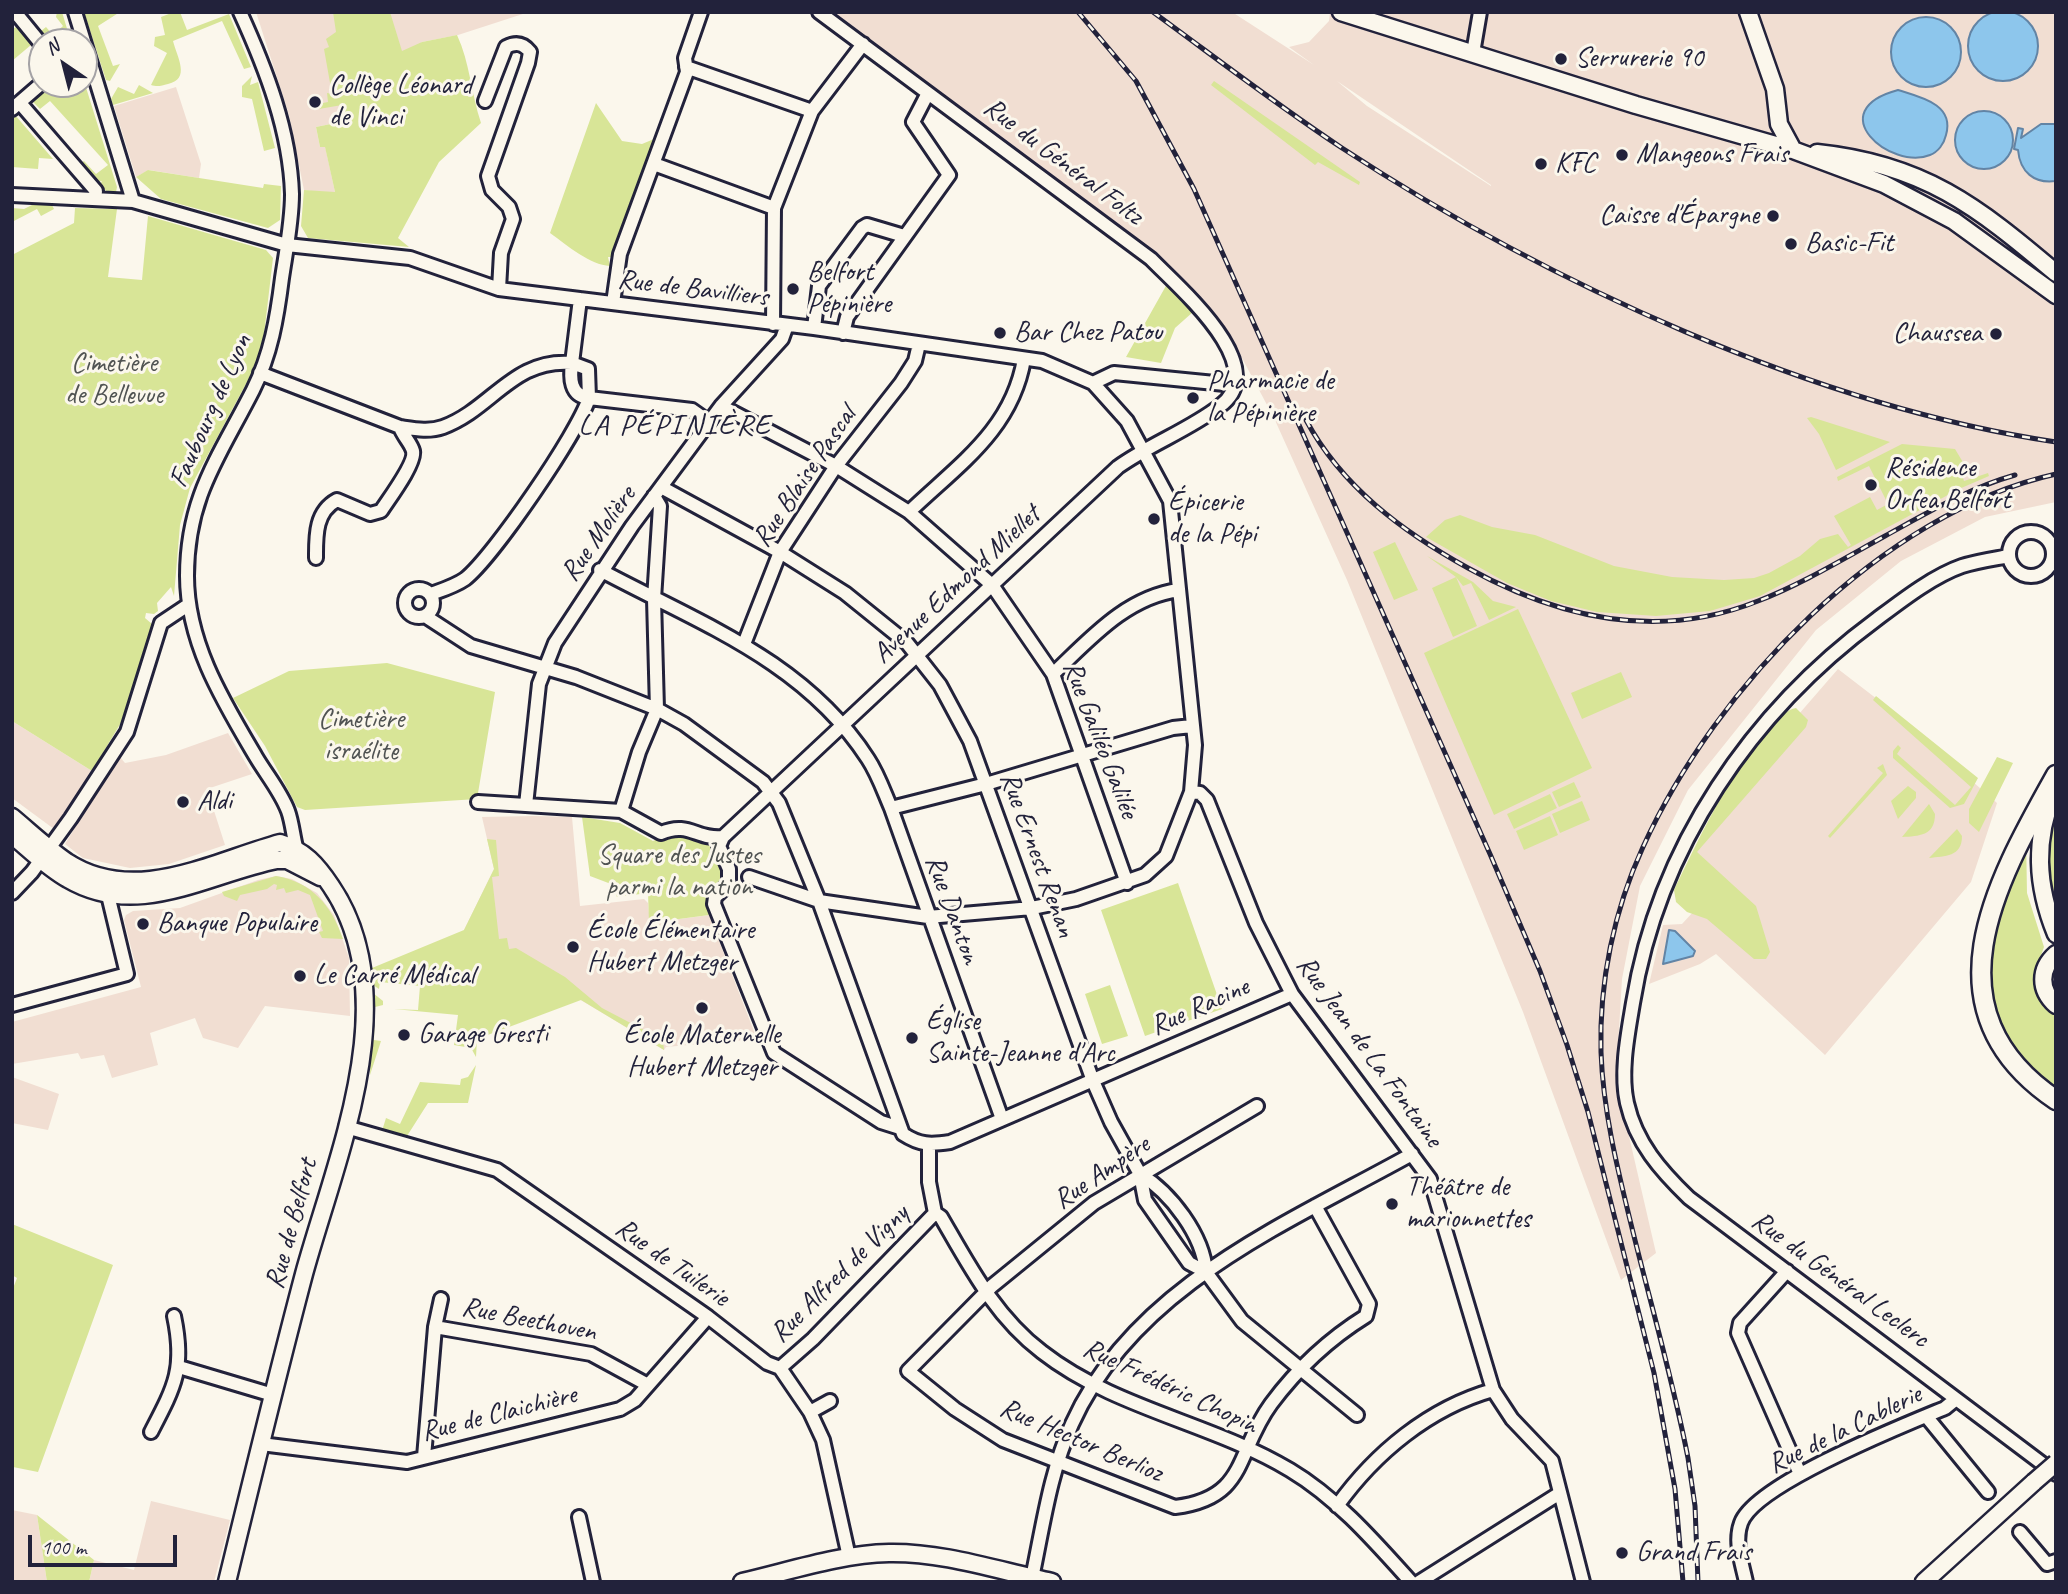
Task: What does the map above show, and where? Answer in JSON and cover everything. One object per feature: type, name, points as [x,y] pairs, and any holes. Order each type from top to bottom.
[{"type":"highway","points":[[2056,775],[2023,833],[1994,897],[1984,931],[1980,963],[1985,1006],[2001,1043],[2028,1077],[2056,1100]]},
{"type":"main road","points":[[1341,12],[1793,150],[1884,184],[1954,221],[2056,295]]},
{"type":"main road","points":[[1748,12],[1775,89],[1779,124],[1793,150]]},
{"type":"main road","points":[[1758,141],[1767,137],[1779,124]]},
{"type":"main road","points":[[1793,150],[1855,157],[1900,168],[1989,216],[2056,273]]},
{"type":"main road","points":[[2056,787],[2042,824],[2038,854],[2041,891],[2056,934]]},
{"type":"main road","points":[[12,817],[68,879],[108,895],[137,897],[170,892],[255,865],[288,850]]},
{"type":"main road","points":[[12,835],[45,853],[113,881],[138,883],[288,850]]},
{"type":"main road","name":"Rue de Belfort","points":[[227,1582],[273,1395],[346,1128],[362,1053],[361,959],[351,924],[328,882],[310,858],[288,850]]},
{"type":"main road","points":[[2056,954],[2046,966],[2043,978],[2047,995],[2056,1005]]},
{"type":"main road","points":[[1924,1582],[2056,1463]]},
{"type":"main road","points":[[742,1582],[849,1558],[889,1553],[923,1555],[1052,1582]]},
{"type":"street","points":[[15,12],[28,28]]},
{"type":"street","name":"Faubourg de Lyon","points":[[240,12],[270,87],[290,171],[292,196],[288,245],[274,338],[260,373],[213,461],[197,501],[189,547],[188,605],[201,651],[224,703],[289,816],[288,850]]},
{"type":"street","points":[[613,303],[620,254],[654,164],[701,12]]},
{"type":"street","name":"Rue du Général Foltz","points":[[819,12],[1151,259],[1195,305],[1227,345],[1237,371],[1235,385]]},
{"type":"street","points":[[1473,53],[1480,12]]},
{"type":"street","points":[[485,101],[506,47],[519,43],[525,45],[530,52],[528,62],[488,176],[492,190],[509,207],[513,219],[501,253],[499,289]]},
{"type":"street","points":[[773,324],[774,208],[813,111],[863,44]]},
{"type":"street","points":[[686,67],[813,111]]},
{"type":"street","points":[[98,90],[133,201]]},
{"type":"street","points":[[843,333],[847,317],[949,175],[913,122],[928,93]]},
{"type":"street","points":[[16,106],[96,191],[95,199]]},
{"type":"street","points":[[654,164],[774,208]]},
{"type":"street","name":"Rue de Bavilliers","points":[[12,195],[133,201],[288,245],[410,258],[499,289],[814,328],[1055,365],[1093,383],[1111,400],[1143,449]]},
{"type":"street","points":[[814,328],[819,286],[862,228],[867,225],[904,236]]},
{"type":"street","points":[[580,299],[570,377],[574,391],[581,397],[692,410],[709,422]]},
{"type":"street","name":"Rue Molière","points":[[526,805],[543,667],[600,570],[709,422],[782,339],[787,325]]},
{"type":"street","name":"Rue Blaise Pascal","points":[[744,644],[780,552],[836,466],[901,383],[915,361],[919,344]]},
{"type":"street","points":[[909,512],[994,431],[1011,405],[1024,359]]},
{"type":"street","points":[[260,373],[400,426],[422,430],[442,428],[529,369],[547,362],[572,363],[588,369],[589,398],[579,422],[550,467],[479,566],[463,581],[431,594]]},
{"type":"street","points":[[1093,383],[1114,373],[1235,385]]},
{"type":"street","name":"Avenue Edmond Miellet","points":[[723,837],[1118,467],[1143,449],[1221,406],[1235,385]]},
{"type":"street","name":"Rue Galiléo Galilée","points":[[722,406],[836,466],[909,512],[992,585],[1053,674],[1127,883]]},
{"type":"street","points":[[316,558],[317,525],[328,505],[337,500],[370,514],[380,511],[392,493],[414,458],[413,449],[400,426]]},
{"type":"street","points":[[749,877],[819,901],[928,917],[1032,908],[1127,883],[1145,875],[1166,856],[1191,792],[1195,745],[1170,501],[1143,449]]},
{"type":"street","points":[[621,811],[639,752],[657,709],[654,599],[660,506],[658,491]]},
{"type":"street","name":"Rue Ernest Renan","points":[[658,491],[780,552],[845,593],[918,655],[954,708],[986,784],[1093,1081],[1111,1122],[1140,1174]]},
{"type":"street","points":[[2031,532],[2047,539],[2054,554],[2049,567],[2034,576],[2017,571],[2009,556],[2015,539],[2031,532]]},
{"type":"street","name":"Rue du Général Leclerc","points":[[2009,556],[1960,567],[1896,605],[1850,639],[1800,683],[1751,737],[1716,787],[1659,903],[1637,976],[1626,1043],[1626,1101],[1634,1126],[1656,1166],[1689,1198],[2056,1474]]},
{"type":"street","name":"Rue Danton","points":[[600,570],[744,644],[786,671],[844,725],[870,762],[891,808],[1002,1118]]},
{"type":"street","points":[[415,589],[424,589],[431,594],[433,603],[425,616],[417,618],[409,614],[404,599],[415,589]]},
{"type":"street","points":[[1053,674],[1130,607],[1159,592],[1179,590]]},
{"type":"street","points":[[12,893],[45,853],[107,763],[133,718],[161,623],[188,605]]},
{"type":"street","points":[[425,616],[471,646],[543,667],[657,709],[684,724],[763,782],[779,803],[819,901],[903,1135],[929,1146]]},
{"type":"street","points":[[891,808],[986,784],[1173,728],[1192,726]]},
{"type":"street","name":"Rue Jean de La Fontaine","points":[[1191,792],[1200,793],[1207,800],[1256,923],[1292,993],[1430,1179],[1493,1390],[1503,1408],[1552,1461],[1583,1582]]},
{"type":"street","points":[[478,802],[621,811],[662,833],[681,827],[709,838],[723,837],[719,846],[729,869],[729,884],[715,897],[719,921],[774,1053],[881,1122],[900,1128]]},
{"type":"street","points":[[12,1005],[127,974],[108,895]]},
{"type":"street","name":"Rue Racine","points":[[929,1146],[950,1142],[1292,993]]},
{"type":"street","name":"Rue Ampère","points":[[984,1294],[1094,1203],[1257,1106]]},
{"type":"street","name":"Rue de Tuilerie","points":[[346,1128],[497,1170],[708,1317],[767,1363],[780,1368],[810,1412],[823,1440],[849,1558]]},
{"type":"street","name":"Rue Frédéric Chopin","points":[[929,1146],[929,1182],[934,1213],[941,1217],[984,1294],[1043,1353],[1093,1384],[1247,1448],[1291,1471],[1337,1506],[1411,1582]]},
{"type":"street","points":[[1032,1578],[1057,1463],[1072,1424],[1093,1384],[1134,1333],[1206,1272],[1315,1206],[1412,1154]]},
{"type":"street","points":[[1140,1174],[1145,1200],[1189,1263],[1206,1272],[1242,1321],[1357,1415]]},
{"type":"street","points":[[1140,1174],[1163,1188],[1204,1252],[1206,1272]]},
{"type":"street","name":"Rue Hector Berlioz","points":[[984,1294],[908,1371],[955,1409],[1003,1440],[1175,1507],[1199,1504],[1217,1495],[1236,1475],[1270,1405],[1300,1370],[1335,1335],[1366,1316],[1370,1304],[1315,1206]]},
{"type":"street","name":"Rue Alfred de Vigny","points":[[780,1368],[813,1339],[934,1213]]},
{"type":"street","points":[[1787,1271],[1740,1323],[1738,1333],[1800,1474]]},
{"type":"street","points":[[424,1457],[435,1327],[441,1299]]},
{"type":"street","points":[[150,1432],[165,1405],[179,1367],[181,1348],[174,1316]]},
{"type":"street","name":"Rue de Claichière","points":[[261,1444],[407,1462],[620,1409],[635,1400],[708,1317]]},
{"type":"street","name":"Rue Beethoven","points":[[435,1327],[592,1354],[648,1385]]},
{"type":"street","points":[[179,1367],[273,1395]]},
{"type":"street","points":[[1337,1506],[1394,1444],[1421,1423],[1450,1405],[1493,1390]]},
{"type":"street","name":"Rue de la Cablerie","points":[[1746,1582],[1738,1545],[1742,1520],[1775,1490],[1800,1474],[1945,1408],[1956,1399]]},
{"type":"street","points":[[810,1412],[830,1401]]},
{"type":"street","points":[[1926,1416],[1988,1492]]},
{"type":"street","points":[[1419,1582],[1560,1493]]},
{"type":"street","points":[[579,1517],[593,1582]]},
{"type":"street","points":[[2020,1532],[2047,1564],[2056,1561]]},
{"type":"shaded area","name":"Collège Léonard de Vinci","points":[[256,12],[529,12],[458,35],[422,42],[342,105],[345,121],[316,127],[320,147],[325,146],[335,192],[325,193],[304,190],[289,115]]},
{"type":"shaded area","points":[[831,12],[1232,12],[1314,65],[1289,47],[1309,42],[1329,21],[1330,12],[2056,12],[2056,502],[1985,517],[1901,561],[1816,630],[1688,790],[1640,886],[1622,979],[1616,1080],[1656,1253],[1621,1280],[1523,1012],[1347,580],[1274,418],[1234,343],[1139,240]],"holes":[[[1337,81],[1491,185],[1367,106]]]},
{"type":"shaded area","points":[[176,87],[201,164],[199,178],[149,170],[136,177],[114,106]]},
{"type":"shaded area","points":[[1838,669],[1890,709],[1997,803],[1971,882],[1825,1055],[1716,954],[1700,964],[1649,984],[1663,925],[1682,924],[1694,911],[1677,888],[1726,798]]},
{"type":"shaded area","points":[[12,721],[92,771],[67,813],[54,829],[12,798]]},
{"type":"shaded area","points":[[228,733],[252,774],[207,789],[225,845],[169,864],[130,868],[83,858],[65,844],[119,756],[125,763],[166,755]]},
{"type":"shaded area","name":"École Élémentaire Hubert Metzger","points":[[482,817],[572,817],[580,906],[644,899],[648,903],[650,923],[709,915],[757,1039],[666,1047],[664,1050],[464,930],[494,869]]},
{"type":"shaded area","points":[[276,876],[292,879],[317,893],[334,915],[349,958],[350,1016],[265,1006],[238,1048],[203,1038],[195,1018],[150,1033],[158,1065],[112,1078],[104,1055],[81,1059],[78,1053],[12,1064],[12,1022],[141,987],[124,920],[126,915],[133,911],[180,908]]},
{"type":"shaded area","points":[[12,1077],[59,1094],[48,1130],[12,1123]]},
{"type":"shaded area","points":[[151,1501],[230,1520],[214,1582],[89,1582],[94,1560],[134,1570]]},
{"type":"shaded area","points":[[12,1510],[37,1515],[47,1582],[12,1582]]},
{"type":"green space","points":[[57,12],[62,12],[67,28],[61,28],[63,26],[56,17]]},
{"type":"green space","points":[[84,12],[120,12],[98,26],[113,66],[120,64],[110,81],[106,80],[98,55],[98,28],[89,28]]},
{"type":"green space","points":[[180,12],[187,30],[229,14],[251,67],[244,69],[222,21],[173,41],[181,67],[179,77],[166,85],[151,85],[167,53],[154,46],[155,37],[165,35],[161,17]]},
{"type":"green space","points":[[333,12],[390,12],[402,51],[422,42],[457,35],[468,67],[481,123],[439,162],[398,238],[409,247],[308,238],[301,226],[304,190],[335,192],[325,147],[320,147],[316,127],[345,121],[342,105],[319,109],[318,104],[328,102],[327,93],[332,94],[324,49],[329,47],[326,39],[336,32]]},
{"type":"green space","points":[[17,26],[28,38],[28,48],[12,61],[12,30]]},
{"type":"green space","points":[[252,76],[250,85],[258,82],[275,148],[264,151],[252,99],[242,97],[242,86]]},
{"type":"green space","points":[[1214,81],[1360,182],[1359,185],[1318,162],[1315,165],[1211,85]]},
{"type":"green space","points":[[139,85],[153,93],[113,105],[111,99],[118,87],[134,94]]},
{"type":"green space","points":[[36,98],[89,98],[117,187],[116,192],[106,191],[100,184],[102,181],[97,182],[81,163],[84,161],[96,174],[108,165],[50,101],[40,109],[32,101]]},
{"type":"green space","points":[[596,103],[622,141],[642,144],[654,139],[613,257],[608,257],[610,266],[587,259],[550,233]]},
{"type":"green space","points":[[15,115],[53,159],[39,158],[38,169],[12,167],[12,117]]},
{"type":"green space","points":[[148,170],[263,188],[264,184],[281,186],[280,220],[268,228],[161,199],[136,177]]},
{"type":"green space","points":[[34,204],[52,205],[54,209],[41,216],[37,209],[12,222],[12,208],[24,209]]},
{"type":"green space","name":"Cimetière de Bellevue","points":[[75,208],[117,209],[108,277],[142,280],[148,216],[266,250],[273,258],[263,343],[254,369],[190,488],[180,525],[174,596],[171,587],[157,603],[158,611],[154,614],[146,613],[145,618],[152,624],[125,716],[92,771],[12,721],[12,255],[74,223]]},
{"type":"green space","points":[[1167,284],[1193,312],[1175,328],[1161,363],[1126,357]]},
{"type":"green space","points":[[1807,418],[1890,442],[1836,470],[1819,434]]},
{"type":"green space","points":[[1902,444],[1955,449],[1967,469],[1962,475],[1964,481],[1988,473],[1989,476],[1959,489],[1760,596],[1710,611],[1656,616],[1597,612],[1551,601],[1507,583],[1426,537],[1445,520],[1460,515],[1492,527],[1535,535],[1614,566],[1672,577],[1724,580],[1754,578],[1800,556],[1820,539],[1838,534],[1848,547],[1851,545],[1834,516],[1870,497],[1877,510],[1888,504],[1869,466],[1838,481],[1837,477]]},
{"type":"green space","points":[[1395,542],[1418,590],[1394,600],[1373,552]]},
{"type":"green space","points":[[1427,556],[1473,582],[1493,601],[1516,607],[1489,620],[1471,583],[1463,586],[1456,577]]},
{"type":"green space","points":[[1456,577],[1477,626],[1453,637],[1432,588]]},
{"type":"green space","points":[[1518,609],[1592,768],[1494,815],[1424,653]]},
{"type":"green space","name":"Cimetière israélite","points":[[387,663],[495,692],[477,799],[305,810],[297,807],[265,746],[233,698],[289,671]]},
{"type":"green space","points":[[1621,672],[1632,697],[1582,719],[1571,693]]},
{"type":"green space","points":[[1876,696],[1978,778],[1964,804],[1950,808],[1893,758],[1893,751],[1898,745],[1901,748],[1897,754],[1955,805],[1971,787],[1873,700]]},
{"type":"green space","points":[[1796,708],[1808,720],[1806,727],[1697,852],[1756,906],[1770,952],[1766,959],[1754,959],[1707,919],[1687,912],[1676,902],[1674,890],[1710,817],[1744,759],[1762,734],[1780,717]]},
{"type":"green space","points":[[1997,757],[2013,763],[1979,832],[1969,823],[1969,809]]},
{"type":"green space","points":[[1883,764],[1887,775],[1830,838],[1828,836],[1883,773],[1877,768]]},
{"type":"green space","points":[[1574,782],[1581,797],[1559,807],[1552,792]]},
{"type":"green space","points":[[1908,786],[1916,792],[1916,798],[1898,819],[1891,801]]},
{"type":"green space","points":[[1550,794],[1557,808],[1514,829],[1507,814]]},
{"type":"green space","points":[[1582,801],[1590,820],[1560,833],[1552,814]]},
{"type":"green space","points":[[1929,804],[1935,814],[1929,831],[1902,837]]},
{"type":"green space","points":[[1550,816],[1558,835],[1524,850],[1516,831]]},
{"type":"green space","name":"Square des Justes parmi la nation","points":[[582,817],[620,823],[653,841],[676,831],[717,842],[727,879],[707,899],[709,915],[649,923],[648,893],[617,897],[611,884],[590,876]]},
{"type":"green space","points":[[2056,820],[2056,900],[2048,860],[2052,829]]},
{"type":"green space","points":[[1957,829],[1962,836],[1956,852],[1929,858]]},
{"type":"green space","points":[[2026,836],[2027,893],[2044,947],[2035,972],[2036,990],[2056,1018],[2056,1089],[2051,1083],[2044,1084],[2024,1066],[1991,1010],[1986,944]]},
{"type":"green space","points":[[487,839],[496,840],[499,876],[492,877],[499,939],[507,938],[509,949],[516,948],[565,977],[602,1008],[663,1040],[664,1050],[581,1000],[477,1039],[476,1057],[471,1048],[454,1045],[458,1015],[394,1009],[418,1010],[420,986],[380,982],[379,989],[373,985],[372,968],[464,930],[494,869]]},
{"type":"green space","points":[[276,876],[300,884],[319,897],[333,916],[343,939],[322,938],[319,932],[323,931],[310,895],[298,890],[286,893],[284,888],[276,890],[277,885],[274,884],[267,889],[240,895],[237,901],[224,896],[222,892]]},
{"type":"green space","points":[[1178,883],[1222,1009],[1145,1036],[1101,910]]},
{"type":"green space","points":[[1110,985],[1128,1036],[1102,1044],[1085,994]]},
{"type":"green space","points":[[373,993],[383,1001],[383,1005],[375,1007],[374,1040],[381,1041],[370,1075]]},
{"type":"green space","points":[[476,1065],[468,1103],[428,1103],[407,1136],[402,1139],[381,1134],[386,1118],[400,1124],[420,1082],[460,1085],[461,1079],[468,1077]]},
{"type":"green space","points":[[12,1224],[113,1265],[38,1472],[13,1467],[12,1471],[12,1291],[17,1278],[12,1275]]},
{"type":"green space","points":[[37,1515],[94,1560],[89,1582],[47,1582]]},
{"type":"water","points":[[2003,11],[2028,21],[2038,46],[2028,71],[2003,81],[1978,71],[1968,46],[1978,21]]},
{"type":"water","points":[[1926,17],[1951,27],[1961,52],[1951,77],[1926,87],[1901,77],[1891,52],[1901,27]]},
{"type":"water","points":[[1898,90],[1925,99],[1941,109],[1945,116],[1945,138],[1933,154],[1914,158],[1898,155],[1882,147],[1870,136],[1864,124],[1865,111],[1875,99]]},
{"type":"water","points":[[1978,111],[1990,111],[2005,119],[2013,134],[2013,146],[2005,161],[1990,169],[1978,169],[1963,161],[1955,146],[1955,134],[1963,119]]},
{"type":"water","points":[[2041,124],[2056,124],[2056,181],[2041,181],[2029,175],[2022,165],[2018,150],[2014,149],[2018,128],[2023,129],[2021,138]]},
{"type":"water","points":[[1669,930],[1675,931],[1695,951],[1693,956],[1663,964]]},
{"type":"railway","points":[[1078,12],[1136,81],[1194,189],[1540,971],[1588,1112],[1654,1373],[1675,1489],[1683,1582]]},
{"type":"railway","points":[[1153,12],[1342,148],[1505,245],[1593,290],[1684,331],[1777,368],[1871,400],[1964,424],[2056,442]]},
{"type":"railway","points":[[1306,420],[1337,466],[1356,487],[1398,523],[1444,554],[1537,600],[1609,618],[1646,621],[1683,620],[1721,613],[1758,601],[1806,579],[1948,502],[2015,475]]},
{"type":"railway","points":[[1698,1582],[1695,1506],[1688,1458],[1621,1181],[1605,1095],[1601,1052],[1603,999],[1610,947],[1624,896],[1643,847],[1674,787],[1713,727],[1759,669],[1811,616],[1867,567],[1928,526],[1991,495],[2056,474]]},
{"type":"place","name":"Serrurerie 90","points":[[1561,59]]},
{"type":"place","name":"Collège Léonard de Vinci","points":[[315,102]]},
{"type":"place","name":"Mangeons Frais","points":[[1622,155]]},
{"type":"place","name":"KFC","points":[[1541,164]]},
{"type":"place","name":"Caisse d'Épargne","points":[[1773,216]]},
{"type":"place","name":"Basic-Fit","points":[[1791,244]]},
{"type":"place","name":"Belfort Pépinière","points":[[793,289]]},
{"type":"place","name":"Bar Chez Patou","points":[[1000,333]]},
{"type":"place","name":"Chaussea","points":[[1996,334]]},
{"type":"place","name":"Pharmacie de la Pépinière","points":[[1193,398]]},
{"type":"place","name":"Résidence Orfea Belfort","points":[[1871,485]]},
{"type":"place","name":"Épicerie de la Pépi","points":[[1154,519]]},
{"type":"place","name":"Aldi","points":[[183,802]]},
{"type":"place","name":"Banque Populaire","points":[[143,924]]},
{"type":"place","name":"École Élémentaire Hubert Metzger","points":[[573,947]]},
{"type":"place","name":"Le Carré Médical","points":[[300,976]]},
{"type":"place","name":"École Maternelle Hubert Metzger","points":[[702,1008]]},
{"type":"place","name":"Garage Gresti","points":[[404,1035]]},
{"type":"place","name":"Église Sainte-Jeanne d'Arc","points":[[912,1038]]},
{"type":"place","name":"Théâtre de marionnettes","points":[[1392,1204]]},
{"type":"place","name":"Grand Frais","points":[[1622,1553]]},
{"type":"district","name":"LA PÉPINIÈRE","points":[[675,426]]}]
